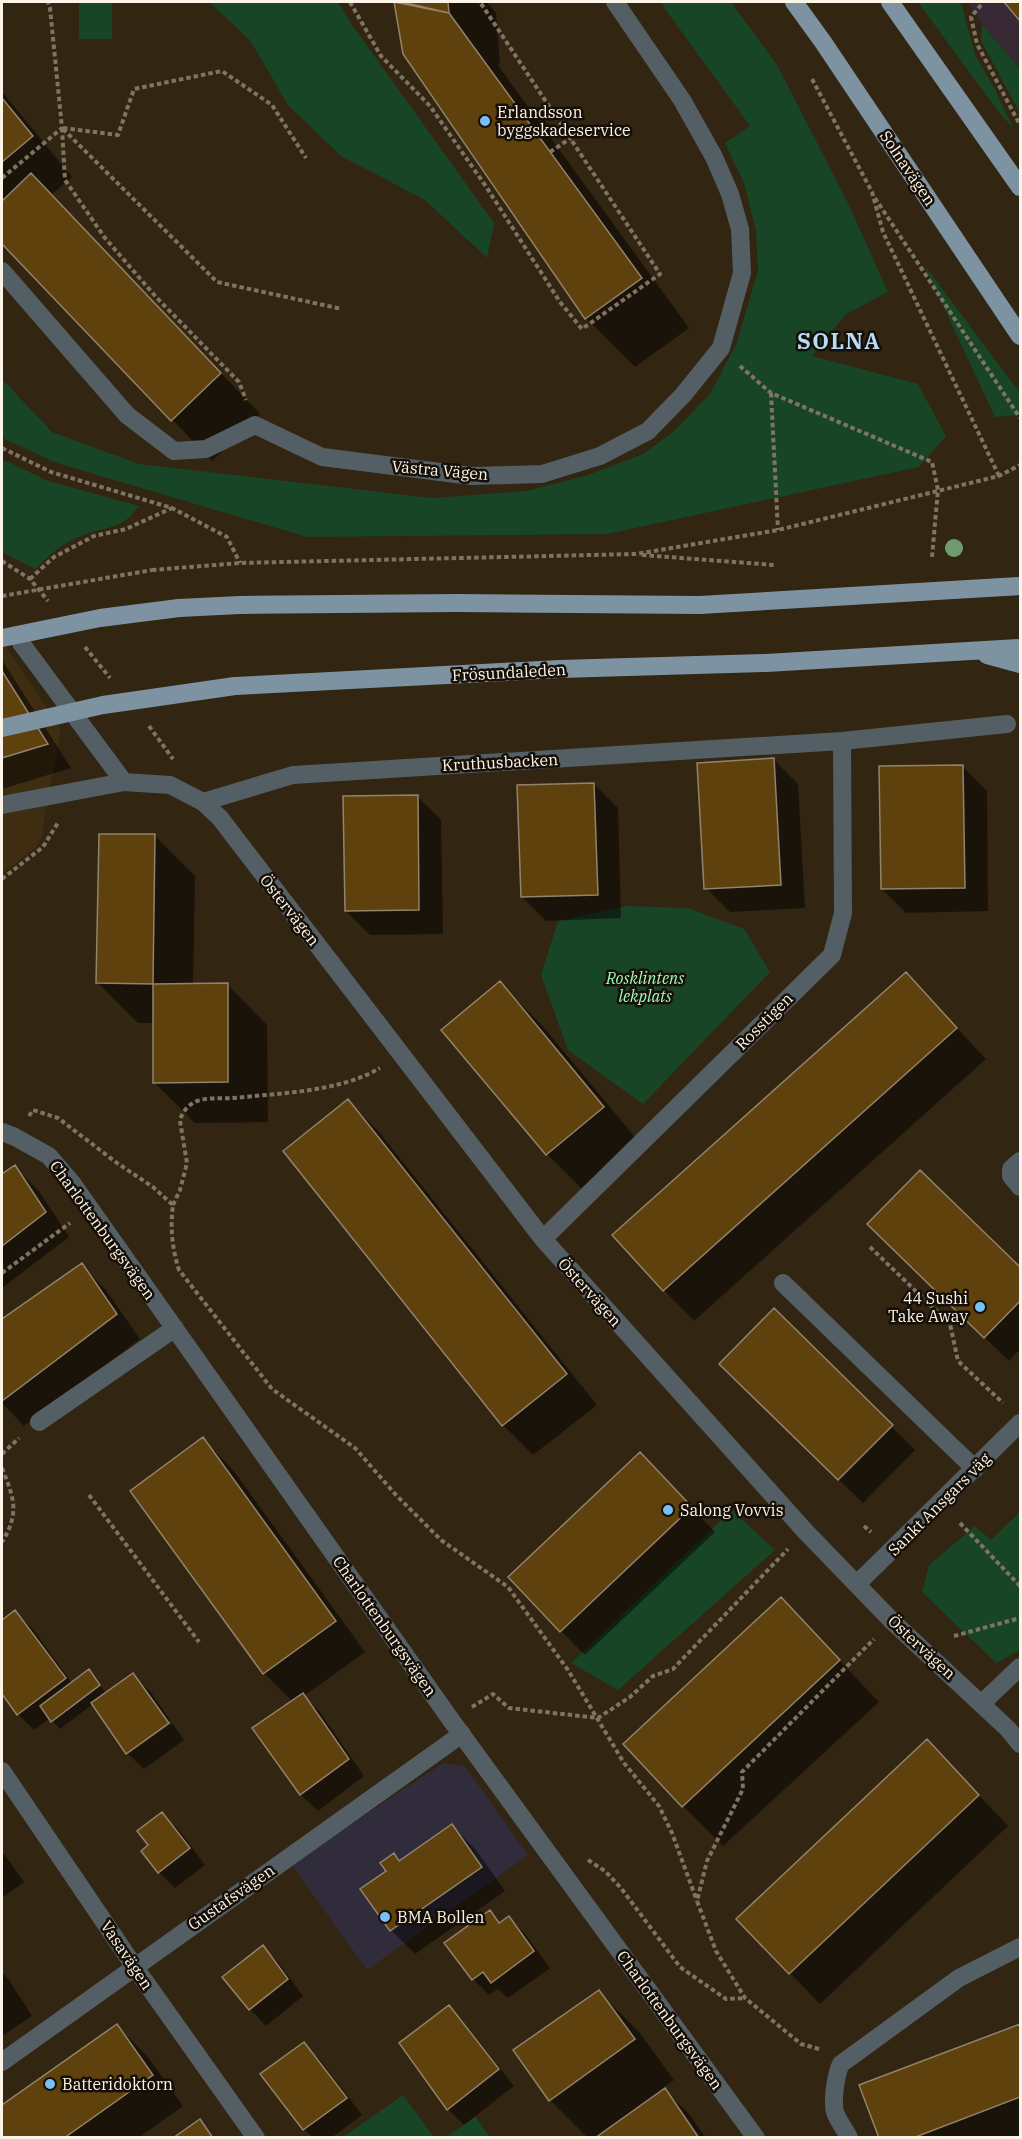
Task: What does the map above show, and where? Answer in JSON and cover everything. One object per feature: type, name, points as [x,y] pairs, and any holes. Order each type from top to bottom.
[{"type":"main road","name":"Solnavägen","points":[[794,2],[824,42],[1020,336]]},
{"type":"main road","points":[[890,2],[1020,187]]},
{"type":"main road","points":[[2,638],[100,618],[179,608],[240,605],[458,603],[700,605],[1020,586]]},
{"type":"main road","name":"Frösundaleden","points":[[2,728],[103,705],[235,686],[560,669],[766,663],[1020,648]]},
{"type":"main road","points":[[971,651],[1020,664]]},
{"type":"street","name":"Västra Vägen","points":[[255,425],[322,457],[472,476],[542,474],[600,456],[648,431],[683,395],[721,348],[742,273],[740,229],[730,194],[714,157],[682,100],[615,2]]},
{"type":"street","points":[[2,271],[127,415],[174,451],[206,449],[255,425]]},
{"type":"street","points":[[21,643],[124,783]]},
{"type":"street","name":"Kruthusbacken","points":[[203,802],[293,775],[842,741],[1007,724]]},
{"type":"street","name":"Rosstigen","points":[[543,1239],[832,955],[843,913],[842,741]]},
{"type":"street","points":[[2,805],[124,783],[170,785],[203,802]]},
{"type":"street","name":"Östervägen","points":[[203,802],[220,818],[543,1239],[805,1531],[893,1622],[982,1703],[1020,1744]]},
{"type":"street","name":"Charlottenburgsvägen","points":[[8,1134],[49,1156],[72,1183],[457,1727],[756,2138]]},
{"type":"street","points":[[1020,1161],[1011,1169],[1011,1176],[1020,1187]]},
{"type":"street","points":[[783,1282],[975,1469]]},
{"type":"street","points":[[39,1422],[175,1328]]},
{"type":"street","name":"Sankt Ansgars väg","points":[[857,1584],[1020,1423]]},
{"type":"street","points":[[982,1703],[1020,1667]]},
{"type":"street","name":"Gustafsvägen","points":[[2,2062],[457,1727]]},
{"type":"street","name":"Vasavägen","points":[[2,1771],[134,1966],[256,2138]]},
{"type":"street","points":[[849,2138],[834,2106],[837,2071],[841,2064],[958,1978],[1020,1947]]},
{"type":"path","points":[[48,2],[62,128],[65,180],[112,247],[156,297],[239,382],[255,425]]},
{"type":"path","points":[[350,2],[381,56],[430,106],[487,188],[560,303],[582,329],[660,274],[480,2]]},
{"type":"path","points":[[981,5],[971,17],[977,44],[1020,125]]},
{"type":"path","points":[[2,178],[62,128],[118,135],[134,89],[222,71],[272,105],[306,158]]},
{"type":"path","points":[[808,71],[873,196],[1020,418]]},
{"type":"path","points":[[62,128],[217,282],[342,309]]},
{"type":"path","points":[[550,152],[571,138]]},
{"type":"path","points":[[487,188],[493,184]]},
{"type":"path","points":[[873,196],[883,232],[999,476]]},
{"type":"path","points":[[721,348],[771,393],[932,462],[938,490],[932,557]]},
{"type":"path","points":[[771,393],[778,530]]},
{"type":"path","points":[[2,448],[51,472],[172,508],[227,537],[240,563]]},
{"type":"path","points":[[636,554],[778,530],[999,476],[1020,465]]},
{"type":"path","points":[[30,579],[54,557],[94,536],[126,529],[172,508]]},
{"type":"path","points":[[2,596],[152,570],[240,563],[636,554],[774,565]]},
{"type":"path","points":[[2,879],[43,847],[60,819],[58,794]]},
{"type":"path","points":[[401,1055],[366,1076],[327,1086],[226,1099],[200,1100],[191,1104],[180,1121],[187,1163],[180,1190],[173,1205],[171,1223],[172,1248],[179,1270],[272,1389],[355,1448],[396,1495],[441,1540],[508,1587],[568,1670],[624,1763],[659,1806],[672,1833],[716,1951],[745,1998],[801,2044],[848,2058]]},
{"type":"path","points":[[8,1134],[33,1110],[58,1118],[153,1187],[173,1205]]},
{"type":"path","points":[[2,1273],[90,1208]]},
{"type":"path","points":[[870,1247],[950,1324],[958,1361],[1004,1404]]},
{"type":"path","points":[[2,1468],[13,1499],[13,1523],[2,1542]]},
{"type":"path","points":[[89,1495],[199,1642]]},
{"type":"path","points":[[960,1523],[1020,1586]]},
{"type":"path","points":[[457,1727],[493,1694],[509,1708],[598,1718],[630,1697],[653,1676],[673,1669],[805,1531]]},
{"type":"path","points":[[954,1636],[1020,1618]]},
{"type":"path","points":[[697,1901],[708,1861],[743,1788],[742,1772],[893,1622]]},
{"type":"path","points":[[561,1870],[589,1860],[605,1871],[621,1888],[680,1966],[726,2000],[745,1998]]},
{"type":"shaded area","points":[[967,2],[1020,2],[1020,69],[982,24]]},
{"type":"shaded area","points":[[2,641],[61,729],[43,836],[35,848],[2,874]]},
{"type":"shaded area","name":"BMA Bollen","points":[[443,1763],[465,1766],[528,1855],[367,1970],[291,1864]]},
{"type":"green space","points":[[79,2],[112,2],[112,39],[79,39]]},
{"type":"green space","points":[[209,2],[338,2],[494,223],[487,258],[425,200],[341,156],[288,105],[250,40]]},
{"type":"green space","points":[[660,2],[731,2],[777,65],[849,205],[888,292],[846,314],[812,356],[918,384],[946,436],[919,467],[607,534],[307,537],[57,463],[2,438],[2,379],[52,432],[139,464],[432,498],[527,491],[588,475],[643,454],[673,432],[710,394],[736,345],[758,271],[756,231],[744,183],[725,143],[750,126]]},
{"type":"green space","points":[[918,2],[961,2],[975,55],[995,89],[1013,128],[997,110]]},
{"type":"green space","points":[[982,24],[1020,69],[1020,113],[981,41]]},
{"type":"green space","points":[[923,263],[1020,393],[1020,415],[995,417]]},
{"type":"green space","points":[[2,459],[48,481],[139,506],[121,523],[78,537],[65,544],[35,569],[2,552]]},
{"type":"green space","name":"Rosklintens lekplats","points":[[627,906],[688,908],[744,929],[770,972],[643,1104],[568,1050],[541,975],[558,921]]},
{"type":"green space","points":[[732,1510],[775,1550],[618,1690],[571,1663]]},
{"type":"green space","points":[[1020,1512],[1020,1650],[996,1663],[922,1592],[929,1565],[975,1526],[991,1540]]},
{"type":"green space","points":[[403,2095],[434,2137],[343,2137]]},
{"type":"green space","points":[[475,2117],[490,2137],[446,2137]]},
{"type":"building","points":[[394,2],[449,13],[642,278],[585,319],[403,54]]},
{"type":"building","points":[[402,2],[448,2],[449,13]]},
{"type":"building","points":[[1004,2],[1020,2],[1020,21]]},
{"type":"building","points":[[2,98],[33,136],[2,162]]},
{"type":"building","points":[[31,173],[221,373],[171,421],[2,244],[2,201]]},
{"type":"building","points":[[2,671],[48,744],[2,758]]},
{"type":"building","points":[[774,758],[781,885],[704,889],[697,763]]},
{"type":"building","points":[[963,765],[965,888],[881,889],[879,766]]},
{"type":"building","points":[[594,783],[598,895],[521,897],[517,785]]},
{"type":"building","points":[[418,795],[419,910],[345,911],[343,796]]},
{"type":"building","points":[[99,834],[155,834],[153,984],[96,983]]},
{"type":"building","points":[[906,972],[957,1028],[663,1291],[612,1235]]},
{"type":"building","points":[[500,981],[604,1107],[546,1155],[441,1030]]},
{"type":"building","points":[[228,983],[228,1082],[153,1083],[153,984]]},
{"type":"building","points":[[348,1099],[567,1374],[502,1426],[283,1151]]},
{"type":"building","points":[[15,1165],[46,1212],[2,1246],[2,1174]]},
{"type":"building","points":[[920,1170],[1020,1267],[1020,1301],[984,1338],[867,1224]]},
{"type":"building","points":[[82,1263],[117,1314],[2,1401],[2,1319]]},
{"type":"building","points":[[774,1308],[893,1425],[838,1480],[719,1364]]},
{"type":"building","points":[[203,1437],[336,1621],[263,1674],[130,1491]]},
{"type":"building","points":[[640,1452],[692,1507],[560,1632],[508,1577]]},
{"type":"building","points":[[781,1597],[840,1660],[682,1807],[623,1744]]},
{"type":"building","points":[[15,1610],[66,1678],[17,1715],[2,1694],[2,1620]]},
{"type":"building","points":[[89,1669],[100,1685],[51,1722],[40,1706]]},
{"type":"building","points":[[133,1673],[169,1723],[126,1754],[91,1703]]},
{"type":"building","points":[[303,1693],[349,1759],[300,1795],[252,1728]]},
{"type":"building","points":[[927,1739],[979,1795],[789,1974],[736,1919]]},
{"type":"building","points":[[162,1812],[190,1848],[158,1873],[141,1851],[148,1845],[137,1831]]},
{"type":"building","points":[[452,1824],[482,1867],[390,1931],[360,1889],[386,1871],[380,1863],[394,1853],[399,1861]]},
{"type":"building","points":[[490,1910],[499,1923],[509,1916],[534,1951],[491,1983],[483,1972],[472,1980],[444,1943]]},
{"type":"building","points":[[263,1945],[288,1979],[249,2010],[222,1977]]},
{"type":"building","points":[[599,1990],[635,2039],[549,2101],[513,2050]]},
{"type":"building","points":[[449,2005],[499,2069],[447,2110],[399,2043]]},
{"type":"building","points":[[117,2024],[153,2075],[64,2138],[2,2138],[2,2105]]},
{"type":"building","points":[[1020,2024],[1020,2097],[913,2138],[879,2138],[859,2085]]},
{"type":"building","points":[[304,2042],[347,2098],[303,2130],[260,2074]]},
{"type":"building","points":[[665,2088],[699,2138],[595,2138]]},
{"type":"building","points":[[200,2119],[213,2138],[173,2138]]},
{"type":"place","name":"Erlandsson byggskadeservice","points":[[485,121]]},
{"type":"place","name":"44 Sushi Take Away","points":[[980,1307]]},
{"type":"place","name":"Salong Vovvis","points":[[668,1510]]},
{"type":"place","name":"BMA Bollen","points":[[385,1917]]},
{"type":"place","name":"Batteridoktorn","points":[[50,2084]]},
{"type":"district","name":"SOLNA","points":[[839,340]]}]
